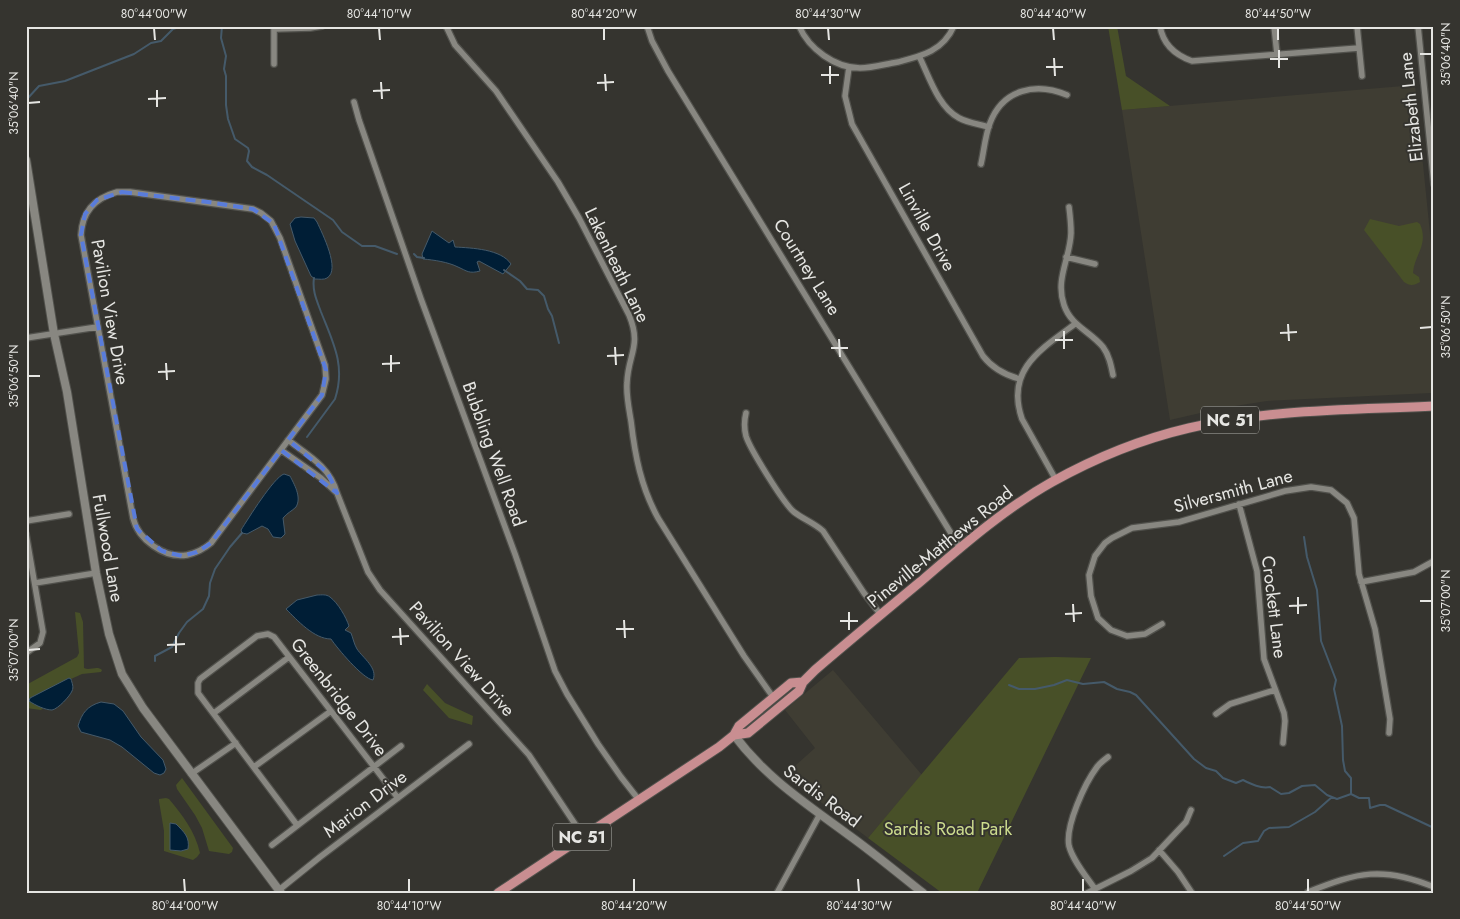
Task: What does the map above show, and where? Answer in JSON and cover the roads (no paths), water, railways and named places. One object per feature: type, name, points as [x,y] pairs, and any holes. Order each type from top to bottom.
[{"type":"main road","name":"Pineville-Matthews Road","points":[[734,735],[748,733],[799,691],[804,682],[817,668],[960,548],[1014,506],[1056,480],[1100,458],[1131,446],[1216,422],[1278,414],[1434,406]]},
{"type":"main road","name":"Pineville-Matthews Road","points":[[734,735],[738,726],[791,683],[804,682]]},
{"type":"main road","name":"NC 51","points":[[503,891],[583,836],[719,748],[734,735]]},
{"type":"street","points":[[274,64],[274,28],[322,26]]},
{"type":"street","name":"Lakenheath Lane","points":[[446,26],[455,45],[496,91],[558,182],[579,218],[629,315],[634,328],[635,345],[628,373],[627,391],[635,456],[647,497],[658,518],[739,648],[773,697]]},
{"type":"street","name":"Courtney Lane","points":[[647,26],[652,41],[668,71],[960,548]]},
{"type":"street","points":[[799,26],[806,38],[817,50],[830,59],[849,67],[873,67],[930,52],[943,43],[954,26]]},
{"type":"street","points":[[1160,26],[1167,46],[1175,53],[1192,61],[1359,48]]},
{"type":"street","points":[[1274,26],[1277,54]]},
{"type":"street","points":[[1357,26],[1362,76]]},
{"type":"street","name":"Elizabeth Lane","points":[[1418,26],[1434,184]]},
{"type":"street","points":[[919,56],[938,95],[951,112],[967,121],[989,127]]},
{"type":"street","name":"Linville Drive","points":[[849,67],[845,96],[852,124],[983,356],[989,364],[1000,372],[1020,379]]},
{"type":"street","points":[[981,164],[992,118],[999,107],[1011,96],[1028,89],[1041,88],[1055,90],[1066,95]]},
{"type":"street","name":"Bubbling Well Road","points":[[354,102],[358,120],[497,504],[555,671],[598,744],[638,800]]},
{"type":"street","name":"Fullwood Lane","points":[[26,160],[54,334],[67,392],[96,572],[109,634],[122,674],[137,701],[280,891]]},
{"type":"street","name":"Pavilion View Drive","points":[[117,192],[130,192],[234,206],[261,213],[271,220],[276,228],[326,370],[322,395],[288,440],[215,538],[205,548],[182,556],[171,554],[152,545],[140,533],[133,521],[81,235],[85,214],[97,200],[117,192]]},
{"type":"street","points":[[1068,207],[1071,234],[1061,277],[1060,292],[1066,312],[1075,324],[1103,347],[1110,360],[1114,375]]},
{"type":"street","points":[[1066,257],[1094,264]]},
{"type":"street","points":[[1056,480],[1022,419],[1017,394],[1020,379],[1027,364],[1036,353],[1075,324]]},
{"type":"street","points":[[26,338],[98,327]]},
{"type":"street","points":[[746,413],[744,426],[746,437],[756,457],[787,504],[794,512],[816,524],[823,531],[881,615]]},
{"type":"street","name":"Pavilion View Drive","points":[[288,440],[324,468],[332,478],[336,493],[368,572],[375,584],[529,755],[583,836]]},
{"type":"street","name":"Pavilion View Drive","points":[[281,450],[321,478],[336,493]]},
{"type":"street","name":"Silversmith Lane","points":[[1162,624],[1145,634],[1137,636],[1122,635],[1106,627],[1096,613],[1088,575],[1095,556],[1105,543],[1132,528],[1179,522],[1271,494],[1311,487],[1326,488],[1347,503],[1354,518],[1357,562],[1375,629],[1390,719],[1389,733]]},
{"type":"street","name":"Crockett Lane","points":[[1239,504],[1257,571],[1264,659],[1282,707],[1285,721],[1283,743]]},
{"type":"street","points":[[26,521],[69,514]]},
{"type":"street","points":[[26,534],[43,632],[40,642],[26,653]]},
{"type":"street","points":[[1361,582],[1414,572],[1434,561]]},
{"type":"street","points":[[35,584],[96,572]]},
{"type":"street","name":"Greenbridge Drive","points":[[297,825],[198,693],[200,679],[257,636],[268,634],[274,637],[398,798]]},
{"type":"street","points":[[214,714],[289,657]]},
{"type":"street","points":[[1216,714],[1230,704],[1275,690]]},
{"type":"street","points":[[254,767],[331,710]]},
{"type":"street","name":"Sardis Road","points":[[734,735],[769,775],[876,855],[923,893]]},
{"type":"street","points":[[191,774],[236,743]]},
{"type":"street","name":"Marion Drive","points":[[280,891],[320,857],[469,744]]},
{"type":"street","points":[[272,845],[401,746]]},
{"type":"street","points":[[1095,889],[1072,854],[1069,846],[1068,832],[1070,821],[1096,768],[1108,757]]},
{"type":"street","points":[[1087,893],[1141,865],[1159,850],[1186,822],[1191,810]]},
{"type":"street","points":[[777,893],[820,814]]},
{"type":"street","points":[[1159,850],[1178,872],[1192,893]]},
{"type":"street","points":[[1308,892],[1347,877],[1382,873],[1410,878],[1433,886],[1434,879]]},
{"type":"water","points":[[295,218],[314,218],[326,242],[332,267],[331,274],[326,279],[315,279],[311,276],[295,241],[290,224]]},
{"type":"water","points":[[432,231],[449,243],[453,240],[455,247],[493,252],[511,264],[503,274],[479,261],[477,262],[480,271],[468,272],[454,265],[423,259],[422,254]]},
{"type":"water","points":[[284,474],[290,476],[297,491],[298,499],[296,507],[283,518],[285,534],[281,538],[273,537],[268,529],[262,526],[247,534],[242,533],[241,530],[261,499],[274,482]]},
{"type":"water","points":[[317,595],[330,597],[341,610],[349,626],[345,630],[351,633],[357,649],[372,667],[373,680],[357,669],[331,639],[318,636],[312,632],[286,609],[297,600]]},
{"type":"water","points":[[69,678],[71,679],[72,691],[64,702],[54,709],[43,708],[29,701],[30,698]]},
{"type":"water","points":[[101,702],[114,704],[123,711],[141,737],[163,760],[166,769],[164,773],[160,775],[154,773],[122,747],[110,740],[81,732],[78,726],[83,714],[92,706]]},
{"type":"water","points":[[170,823],[176,824],[186,835],[188,849],[181,851],[170,850]]},
{"type":"waterway","points":[[27,99],[39,86],[65,81],[134,54],[151,43],[161,41],[173,29],[182,26]]},
{"type":"waterway","points":[[222,26],[221,38],[226,56],[224,69],[228,119],[235,139],[248,148],[247,161],[252,167],[267,175],[333,220],[342,232],[362,246],[375,246],[397,254]]},
{"type":"waterway","points":[[414,254],[417,257],[424,258]]},
{"type":"waterway","points":[[504,270],[520,281],[527,289],[538,290],[544,296],[552,316],[559,343]]},
{"type":"waterway","points":[[307,437],[335,399],[339,376],[337,354],[315,296],[314,278]]},
{"type":"waterway","points":[[155,661],[155,656],[172,647],[187,622],[203,609],[209,596],[210,583],[215,569],[242,533]]},
{"type":"waterway","points":[[1304,537],[1307,557],[1317,590],[1321,641],[1336,680],[1334,689],[1342,726],[1343,760],[1345,771],[1351,778],[1351,794]]},
{"type":"waterway","points":[[1009,685],[1019,689],[1035,689],[1067,680],[1083,684],[1104,682],[1117,689],[1136,695],[1194,759],[1206,768],[1216,771],[1223,778],[1236,783],[1243,780],[1260,787],[1270,787],[1281,794],[1289,793],[1302,786],[1315,785],[1327,795],[1337,799],[1351,794],[1359,798],[1369,798],[1370,808],[1385,805],[1434,828]]},
{"type":"waterway","points":[[1224,856],[1243,843],[1258,841],[1264,831],[1269,828],[1289,827],[1315,812],[1332,797]]},
{"type":"park label","name":"Sardis Road Park","points":[[948,829]]}]
